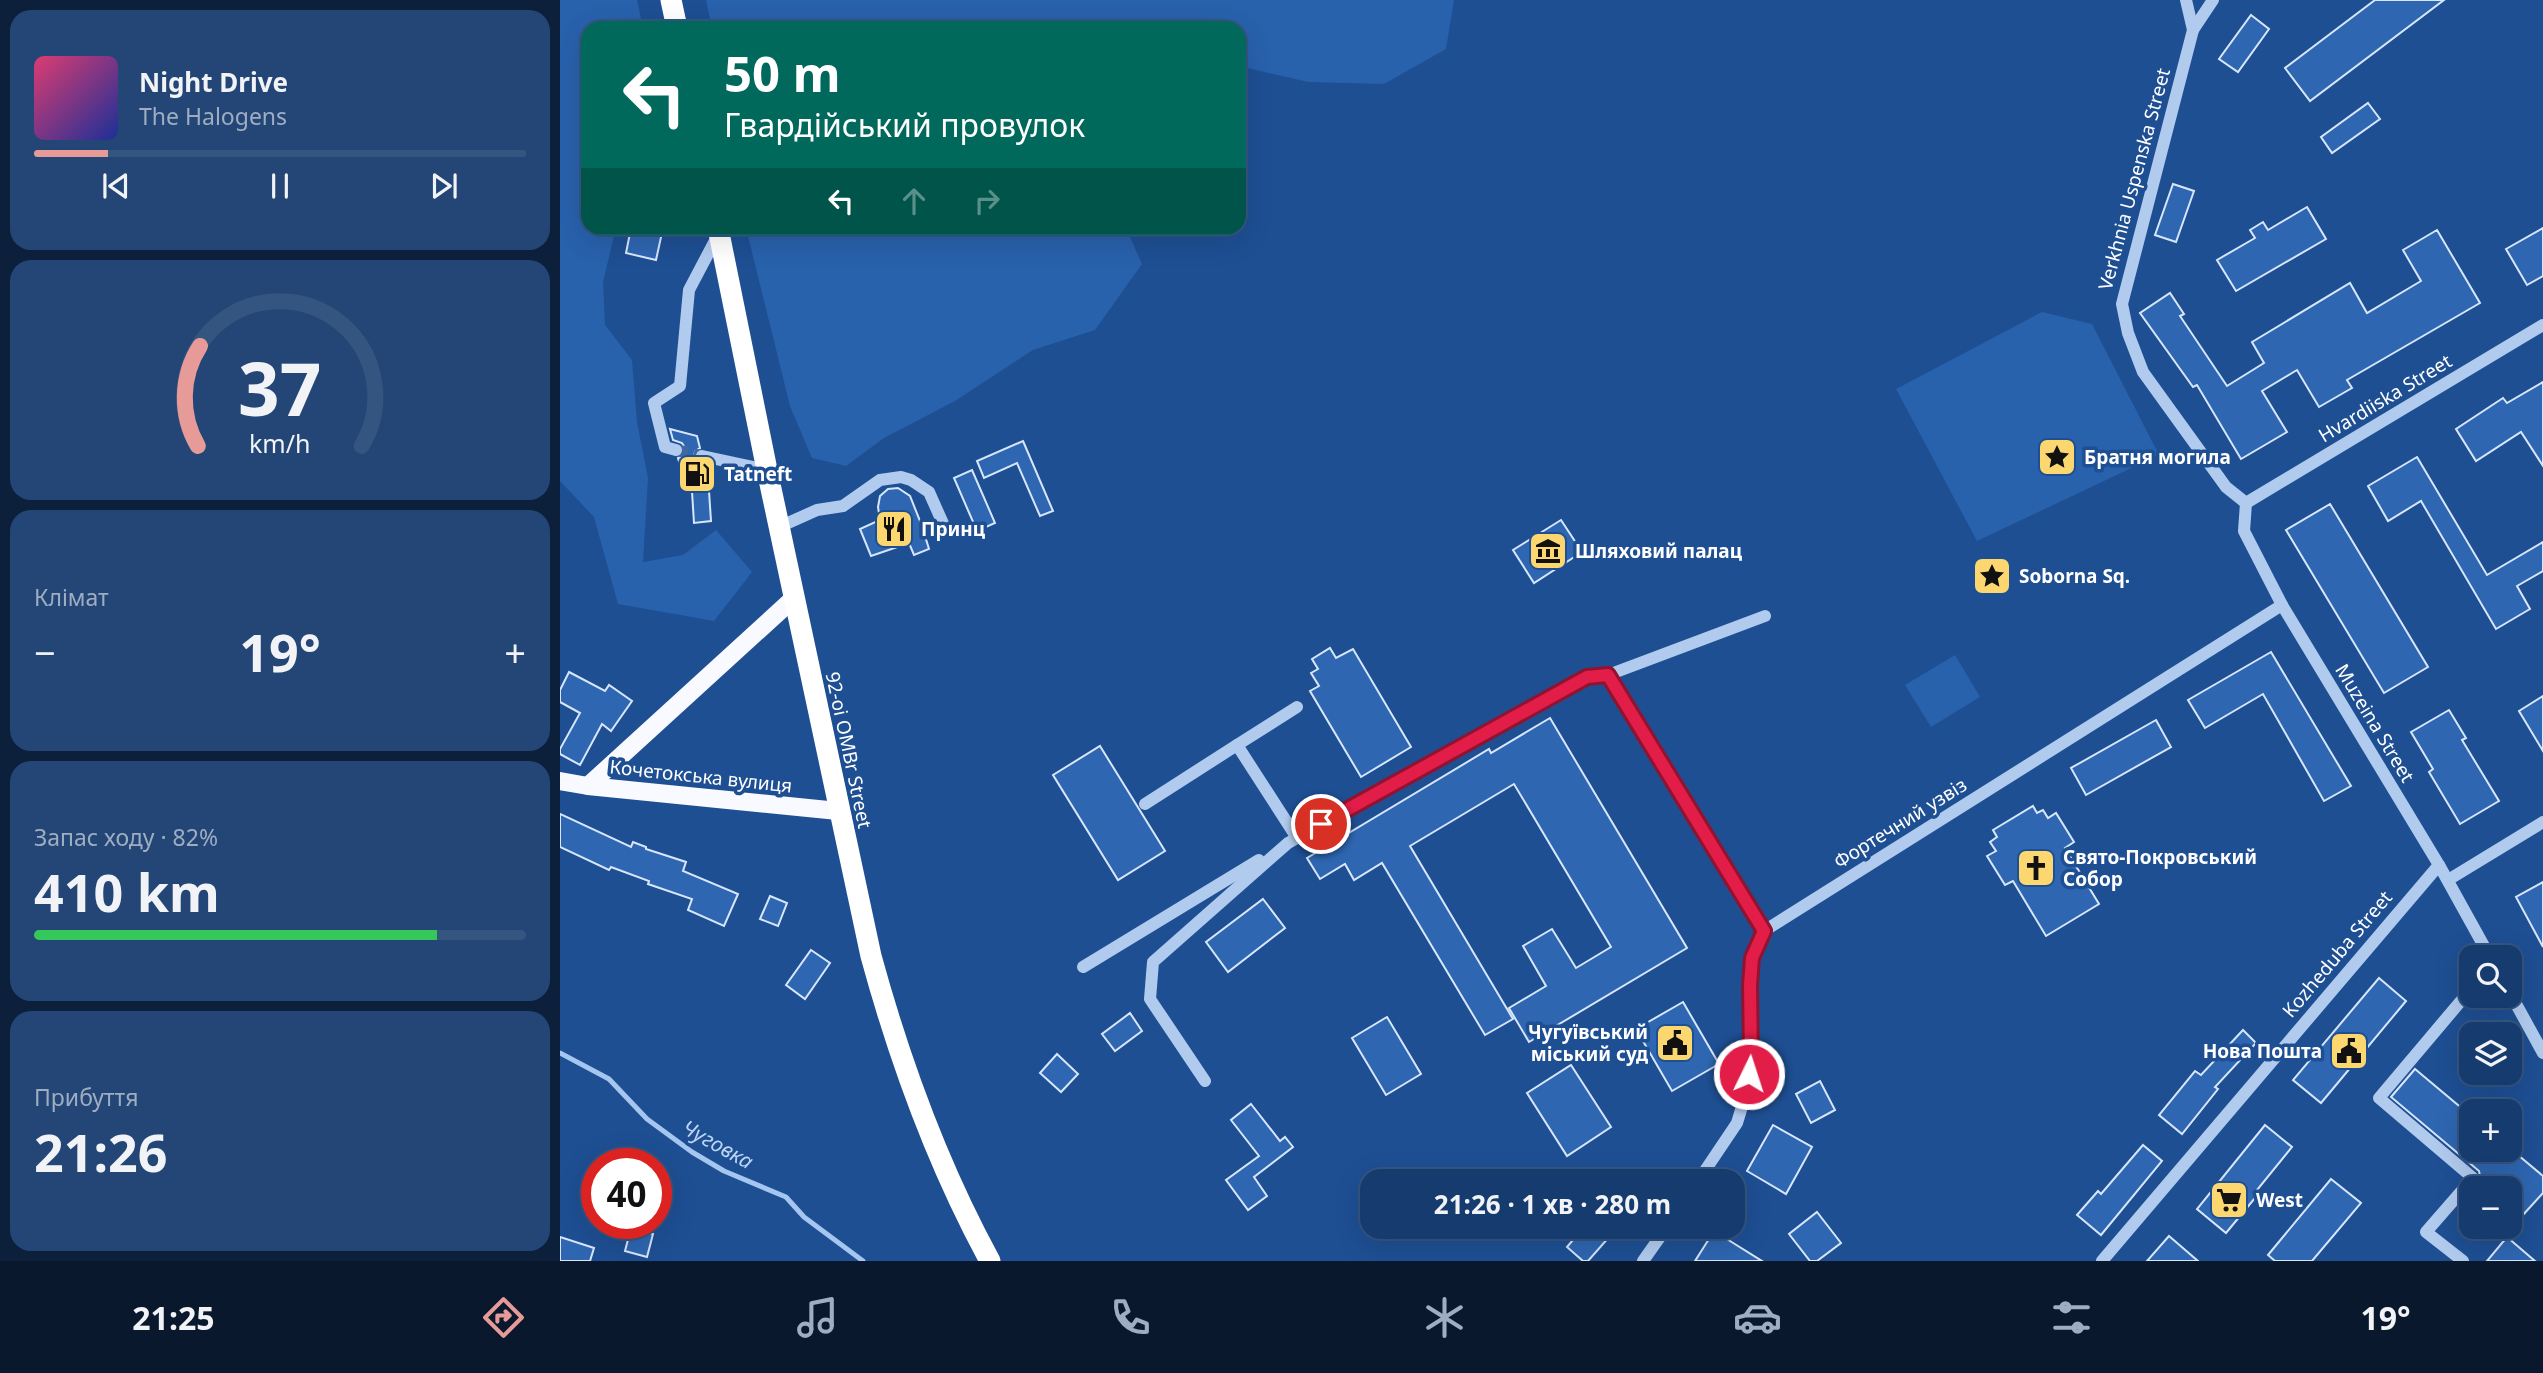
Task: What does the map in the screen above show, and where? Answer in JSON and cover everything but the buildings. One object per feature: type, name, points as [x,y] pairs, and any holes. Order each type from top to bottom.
[{"type":"highway","points":[[671,0],[676,21]]},
{"type":"highway","name":"92-oi OMBr Street","points":[[719,235],[766,470],[871,956],[898,1049],[941,1163],[990,1261]]},
{"type":"main road","points":[[588,786],[794,598]]},
{"type":"main road","name":"Кочетокська вулиця","points":[[560,781],[838,811]]},
{"type":"street","points":[[2186,0],[2193,30]]},
{"type":"street","name":"Verkhnia Uspenska Street","points":[[2213,0],[2193,30],[2122,304],[2128,333],[2143,372],[2226,487],[2246,503]]},
{"type":"street","points":[[676,450],[665,447],[654,403],[680,386],[689,290],[716,235]]},
{"type":"street","name":"Hvardiiska Street","points":[[2246,503],[2543,325]]},
{"type":"street","points":[[702,456],[766,470]]},
{"type":"street","points":[[779,527],[817,510],[843,506],[880,480],[901,477],[929,492],[945,528]]},
{"type":"street","name":"Muzeina Street","points":[[2246,503],[2244,531],[2282,605],[2448,880],[2483,945]]},
{"type":"street","name":"Фортечний узвіз","points":[[1764,931],[2282,605]]},
{"type":"street","points":[[1083,967],[1292,841],[1587,677],[1608,675],[1765,616]]},
{"type":"street","points":[[1608,675],[1764,931],[1752,958],[1751,1058],[1747,1090],[1737,1123],[1706,1169]]},
{"type":"street","points":[[1145,804],[1297,707]]},
{"type":"street","points":[[1237,745],[1292,841]]},
{"type":"street","points":[[2448,880],[2543,821]]},
{"type":"street","points":[[1205,1081],[1150,999],[1153,962],[1292,841]]},
{"type":"street","name":"Kozheduba Street","points":[[2107,1259],[2439,865]]},
{"type":"street","points":[[2459,1003],[2379,1098],[2473,1178],[2426,1232],[2463,1261]]},
{"type":"street","points":[[2518,1008],[2543,1053]]},
{"type":"street","points":[[1643,1261],[1659,1239]]},
{"type":"shaded area","points":[[560,0],[637,0],[642,21],[581,21],[581,235],[614,235],[603,282],[605,325],[632,360],[637,422],[648,478],[643,562],[683,555],[716,530],[752,572],[714,621],[618,604],[594,517],[560,481]]},
{"type":"shaded area","points":[[706,0],[1454,0],[1446,49],[1384,84],[1308,82],[1246,68],[1246,21],[710,21]]},
{"type":"shaded area","points":[[748,235],[1129,235],[1142,264],[1095,330],[1033,350],[955,401],[884,438],[846,466],[812,458],[790,406]]},
{"type":"shaded area","points":[[2042,312],[2092,324],[2159,455],[1977,541],[1896,389]]},
{"type":"shaded area","points":[[1955,655],[1980,697],[1931,727],[1905,685]]},
{"type":"waterway","name":"Чуговка","points":[[560,1053],[609,1079],[647,1119],[692,1152],[724,1171],[786,1197],[804,1217],[863,1261]]},
{"type":"tunnel","points":[[676,450],[702,456]]},
{"type":"place","name":"Братня могила","points":[[2057,457]]},
{"type":"place","name":"Tatneft","points":[[697,474]]},
{"type":"place","name":"Принц","points":[[894,529]]},
{"type":"place","name":"Шляховий палац","points":[[1548,551]]},
{"type":"place","name":"Soborna Sq.","points":[[1992,576]]},
{"type":"place","name":"Свято-Покровський Собор","points":[[2036,868]]},
{"type":"place","name":"Чугуївський міський суд","points":[[1675,1043]]},
{"type":"place","name":"Нова Пошта","points":[[2349,1051]]},
{"type":"place","name":"West","points":[[2229,1200]]},
{"type":"route","points":[[1321,824],[1587,677],[1608,675],[1764,931],[1752,958],[1749,1074]]}]
